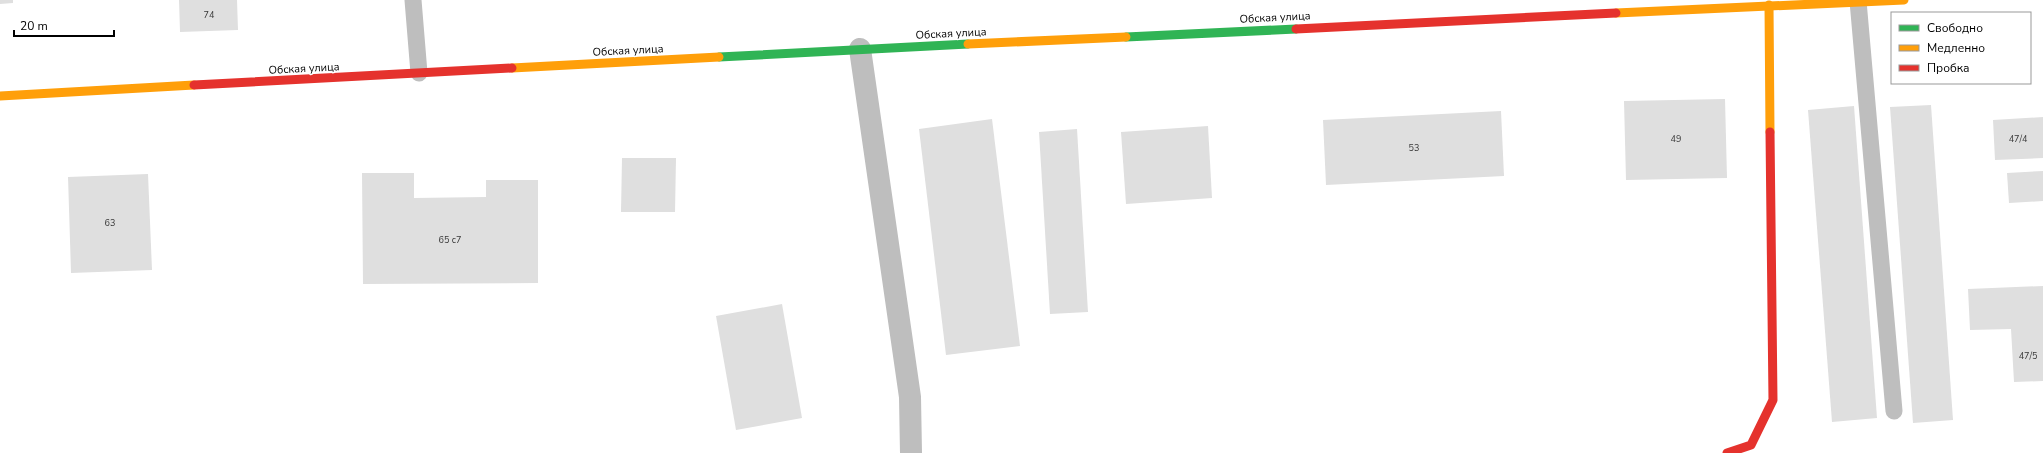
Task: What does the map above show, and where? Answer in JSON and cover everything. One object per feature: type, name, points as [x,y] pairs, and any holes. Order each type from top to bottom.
[{"type":"street","name":"Обская улица","points":[[0,96],[860,49],[1769,5],[1904,0]]},
{"type":"street","points":[[1726,453],[1751,445],[1773,400],[1769,5]]},
{"type":"street","points":[[860,49],[910,397],[911,453]]},
{"type":"lane","points":[[412,0],[420,73]]},
{"type":"lane","points":[[1858,1],[1894,411]]},
{"type":"building","points":[[0,0],[13,0],[13,3],[0,4]]},
{"type":"building","points":[[179,0],[237,0],[238,30],[180,32]]},
{"type":"building","points":[[1725,99],[1727,178],[1626,180],[1624,101]]},
{"type":"building","points":[[1931,105],[1953,420],[1913,423],[1890,107]]},
{"type":"building","points":[[1854,106],[1877,418],[1832,422],[1808,110]]},
{"type":"building","points":[[1501,111],[1504,176],[1326,185],[1323,120]]},
{"type":"building","points":[[2043,117],[2043,158],[1995,160],[1993,120]]},
{"type":"building","points":[[992,119],[1020,346],[946,355],[919,129]]},
{"type":"building","points":[[1208,126],[1212,198],[1126,204],[1121,132]]},
{"type":"building","points":[[1077,129],[1088,312],[1050,314],[1039,132]]},
{"type":"building","points":[[622,158],[676,158],[675,212],[621,212]]},
{"type":"building","points":[[2043,171],[2043,201],[2009,203],[2007,173]]},
{"type":"building","points":[[362,173],[414,173],[414,198],[486,197],[486,180],[538,180],[538,283],[363,284]]},
{"type":"building","points":[[148,174],[152,270],[71,273],[68,177]]},
{"type":"building","points":[[2043,286],[2043,381],[2014,382],[2011,329],[1970,330],[1968,289]]},
{"type":"building","points":[[782,304],[802,418],[736,430],[716,316]]},
{"type":"traffic: fast","points":[[1126,37],[1296,29]]},
{"type":"traffic: fast","points":[[719,57],[968,44]]},
{"type":"traffic: slow","points":[[1616,13],[1904,0]]},
{"type":"traffic: slow","points":[[1769,5],[1770,132]]},
{"type":"traffic: slow","points":[[968,44],[1126,37]]},
{"type":"traffic: slow","points":[[512,68],[719,57]]},
{"type":"traffic: slow","points":[[0,96],[194,85]]},
{"type":"traffic: jam","points":[[1296,29],[1616,13]]},
{"type":"traffic: jam","points":[[194,85],[512,68]]},
{"type":"traffic: jam","points":[[1727,453],[1751,445],[1773,400],[1770,132]]}]
